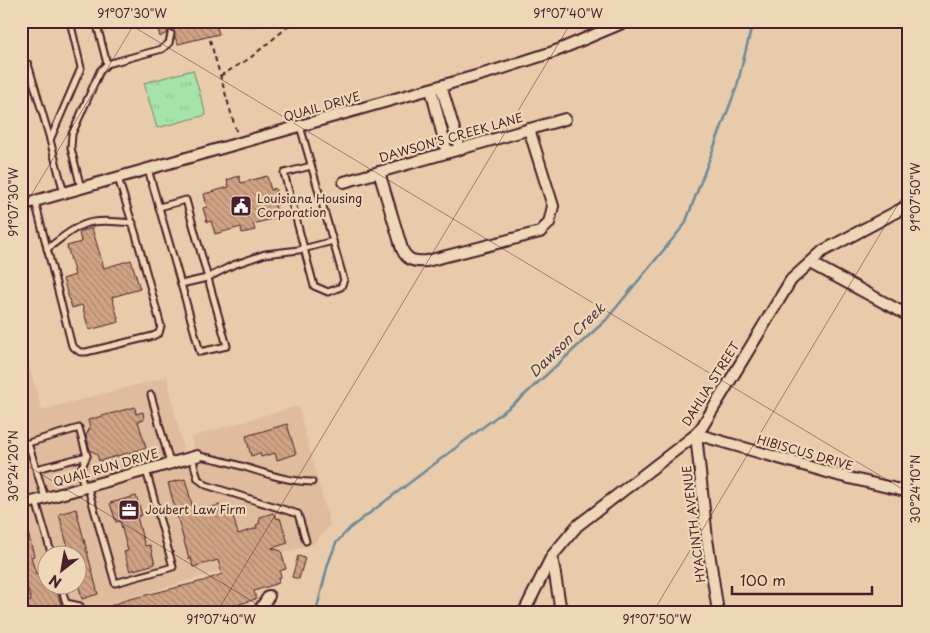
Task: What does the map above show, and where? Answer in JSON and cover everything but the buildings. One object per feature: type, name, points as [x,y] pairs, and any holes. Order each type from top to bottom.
[{"type":"street","name":"QUAIL DRIVE","points":[[21,205],[436,88],[539,56],[627,21]]},
{"type":"street","points":[[436,88],[460,149]]},
{"type":"street","points":[[436,88],[448,152]]},
{"type":"street","name":"DAWSON'S CREEK LANE","points":[[344,182],[565,119]]},
{"type":"street","points":[[379,172],[402,249],[409,259],[415,262],[427,261],[540,232],[549,223],[553,206],[529,129]]},
{"type":"street","name":"DAHLIA STREET","points":[[524,612],[552,556],[577,526],[696,434],[791,280],[823,251],[909,205]]},
{"type":"street","points":[[811,263],[909,316]]},
{"type":"street","name":"HIBISCUS DRIVE","points":[[696,434],[841,476],[909,492]]},
{"type":"street","name":"HYACINTH AVENUE","points":[[696,434],[707,539],[718,612]]},
{"type":"street","name":"QUAIL RUN DRIVE","points":[[32,502],[194,456]]},
{"type":"street","points":[[552,556],[562,612]]},
{"type":"street","points":[[258,612],[269,596]]},
{"type":"lane","points":[[50,140],[81,68],[70,21]]},
{"type":"lane","points":[[96,21],[107,64]]},
{"type":"lane","points":[[82,188],[71,148],[72,134],[102,67],[162,49],[168,43],[170,34]]},
{"type":"lane","points":[[21,66],[28,64],[64,193]]},
{"type":"lane","points":[[299,126],[311,166],[333,241],[344,280],[342,287],[335,291],[320,290],[314,286],[284,173],[311,166]]},
{"type":"lane","points":[[148,169],[200,352],[227,346],[186,200],[159,207]]},
{"type":"lane","points":[[35,202],[72,346],[76,350],[86,352],[153,336],[159,333],[161,326],[118,178]]},
{"type":"lane","points":[[47,249],[68,232],[90,221],[132,223]]},
{"type":"lane","points":[[181,284],[207,278],[259,256],[304,249],[333,241]]},
{"type":"lane","points":[[151,395],[170,463]]},
{"type":"lane","points":[[32,502],[36,469],[28,443],[79,428],[87,456],[80,471],[115,584],[173,567],[146,470]]},
{"type":"lane","points":[[36,469],[87,456]]},
{"type":"lane","points":[[306,541],[298,514],[206,485],[198,479],[194,456],[214,458],[288,480],[312,482]]},
{"type":"lane","points":[[21,484],[32,502],[48,546]]},
{"type":"lane","points":[[64,596],[66,603],[80,606]]},
{"type":"path","points":[[220,76],[250,58],[295,21]]},
{"type":"path","points":[[210,40],[240,144]]},
{"type":"shaded area","points":[[21,338],[42,410],[167,377],[183,449],[181,452],[174,456],[21,499]]},
{"type":"shaded area","points":[[298,406],[330,525],[313,544],[82,612],[21,612],[21,511],[181,466],[186,467],[199,464],[191,437]]},
{"type":"green space","points":[[193,70],[206,115],[157,128],[144,83]]},
{"type":"water","points":[[223,21],[271,21],[261,26],[248,27],[224,24]]},
{"type":"waterway","name":"Dawson Creek","points":[[316,612],[328,564],[336,543],[350,528],[520,399],[606,320],[685,224],[737,86],[753,21]]},
{"type":"place","name":"Louisiana Housing Corporation","points":[[241,206]]},
{"type":"place","name":"Joubert Law Firm","points":[[129,510]]}]
